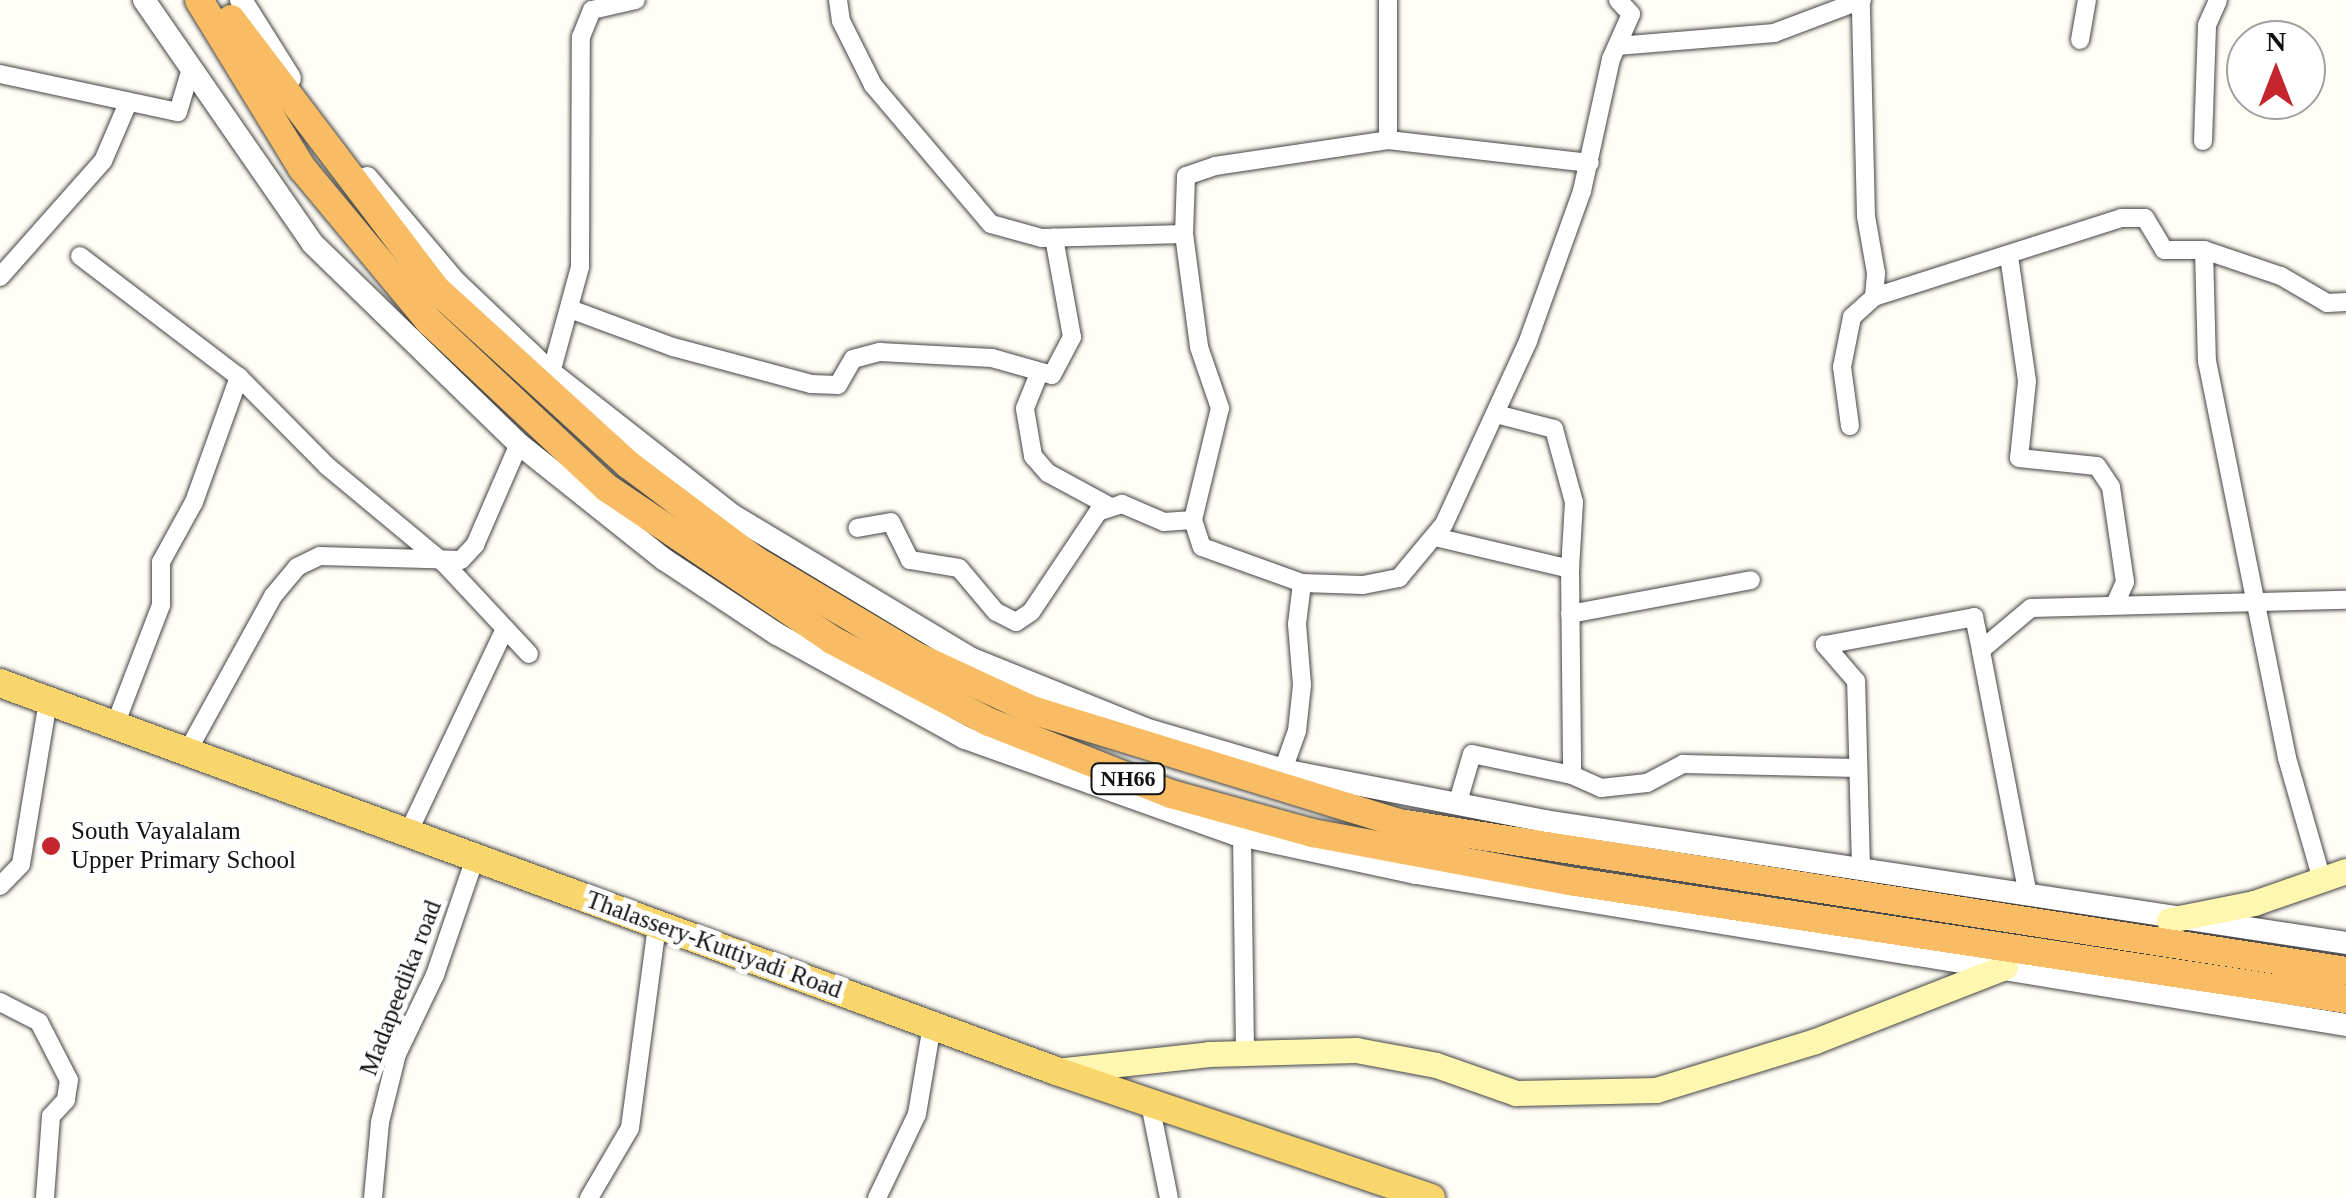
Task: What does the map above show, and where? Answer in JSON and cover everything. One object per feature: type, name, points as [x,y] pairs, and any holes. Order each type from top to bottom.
[{"type":"highway","name":"NH66","points":[[199,0],[302,168],[429,321],[606,488],[816,630],[990,722],[1171,794],[1313,833],[1569,881],[2346,999]]},
{"type":"highway","name":"NH66","points":[[221,0],[326,150],[436,288],[629,465],[754,560],[916,656],[1032,710],[1399,823],[2346,971]]},
{"type":"main road","name":"Thalassery-Kuttiyadi Road","points":[[0,683],[1056,1071],[1431,1198]]},
{"type":"main road","points":[[2169,920],[2334,875]]},
{"type":"main road","points":[[1056,1071],[1245,1054],[1400,1056],[1516,1093],[1656,1090],[1815,1041],[2005,968]]},
{"type":"street","points":[[144,0],[190,72],[312,242],[520,444],[666,560],[777,634],[965,738],[1242,836],[1565,901],[2346,1025]]},
{"type":"street","points":[[241,0],[348,155],[455,282],[551,373],[732,515],[972,659],[1145,728],[1283,770],[1457,805],[2027,890],[2169,920],[2346,944]]},
{"type":"street","points":[[551,373],[570,309],[584,188],[581,37],[592,10],[636,0]]},
{"type":"street","points":[[838,0],[841,22],[874,85],[972,208],[1007,230],[1054,238],[1184,234]]},
{"type":"street","points":[[1388,0],[1388,140]]},
{"type":"street","points":[[2080,40],[2087,0]]},
{"type":"street","points":[[2203,141],[2207,25],[2218,0]]},
{"type":"street","points":[[1616,46],[1774,33],[1862,2],[1874,298]]},
{"type":"street","points":[[1590,163],[1388,140],[1197,170],[1186,176],[1181,189],[1184,234],[1199,347],[1220,408],[1194,520],[1202,547],[1302,583],[1363,586],[1399,578],[1434,537],[1496,414],[1590,163],[1597,110],[1628,5]]},
{"type":"street","points":[[0,74],[178,112],[190,72]]},
{"type":"street","points":[[0,277],[104,161],[128,103]]},
{"type":"street","points":[[1850,426],[1842,367],[1852,317],[1874,298],[2121,218],[2145,218],[2164,250],[2204,250],[2282,276],[2327,304],[2346,302]]},
{"type":"street","points":[[570,309],[791,382],[838,385],[852,358],[880,352],[992,358],[1038,376],[1052,375],[1063,363],[1072,337],[1054,238]]},
{"type":"street","points":[[2204,250],[2207,361],[2287,758],[2334,875]]},
{"type":"street","points":[[80,256],[239,377],[326,466],[445,564],[529,654]]},
{"type":"street","points":[[2009,256],[2027,381],[2019,458],[2096,466],[2112,487],[2125,582],[2115,604]]},
{"type":"street","points":[[1038,376],[1025,409],[1033,456],[1048,473],[1109,506],[1132,506],[1183,526],[1194,520]]},
{"type":"street","points":[[115,726],[160,605],[160,562],[194,502],[239,377]]},
{"type":"street","points":[[1496,414],[1554,429],[1574,502],[1570,569],[1572,775]]},
{"type":"street","points":[[187,752],[274,596],[296,567],[320,556],[445,564],[460,560],[475,545],[520,444]]},
{"type":"street","points":[[858,528],[890,522],[910,560],[960,568],[996,612],[1016,622],[1031,612],[1061,560],[1109,506]]},
{"type":"street","points":[[1434,537],[1570,569]]},
{"type":"street","points":[[1570,614],[1751,580]]},
{"type":"street","points":[[1283,770],[1297,731],[1302,685],[1297,624],[1302,583]]},
{"type":"street","points":[[1980,650],[2031,608],[2115,604],[2258,607],[2346,600]]},
{"type":"street","points":[[1861,868],[1856,681],[1825,646],[1974,617],[2027,890]]},
{"type":"street","points":[[408,833],[505,629]]},
{"type":"street","points":[[0,886],[21,864],[48,700]]},
{"type":"street","points":[[1457,805],[1472,754],[1572,775],[1602,788],[1647,783],[1684,764],[1857,768]]},
{"type":"street","points":[[1242,836],[1245,1054]]},
{"type":"street","name":"Madapeedika road","points":[[372,1198],[380,1122],[397,1054],[435,975],[476,858]]},
{"type":"street","points":[[589,1198],[630,1128],[657,924]]},
{"type":"street","points":[[0,1002],[39,1022],[69,1080],[66,1100],[51,1116],[45,1198]]},
{"type":"street","points":[[878,1198],[917,1114],[932,1026]]},
{"type":"street","points":[[1150,1104],[1169,1198]]},
{"type":"place","name":"South Vayalalam Upper Primary School","points":[[51,846]]}]
